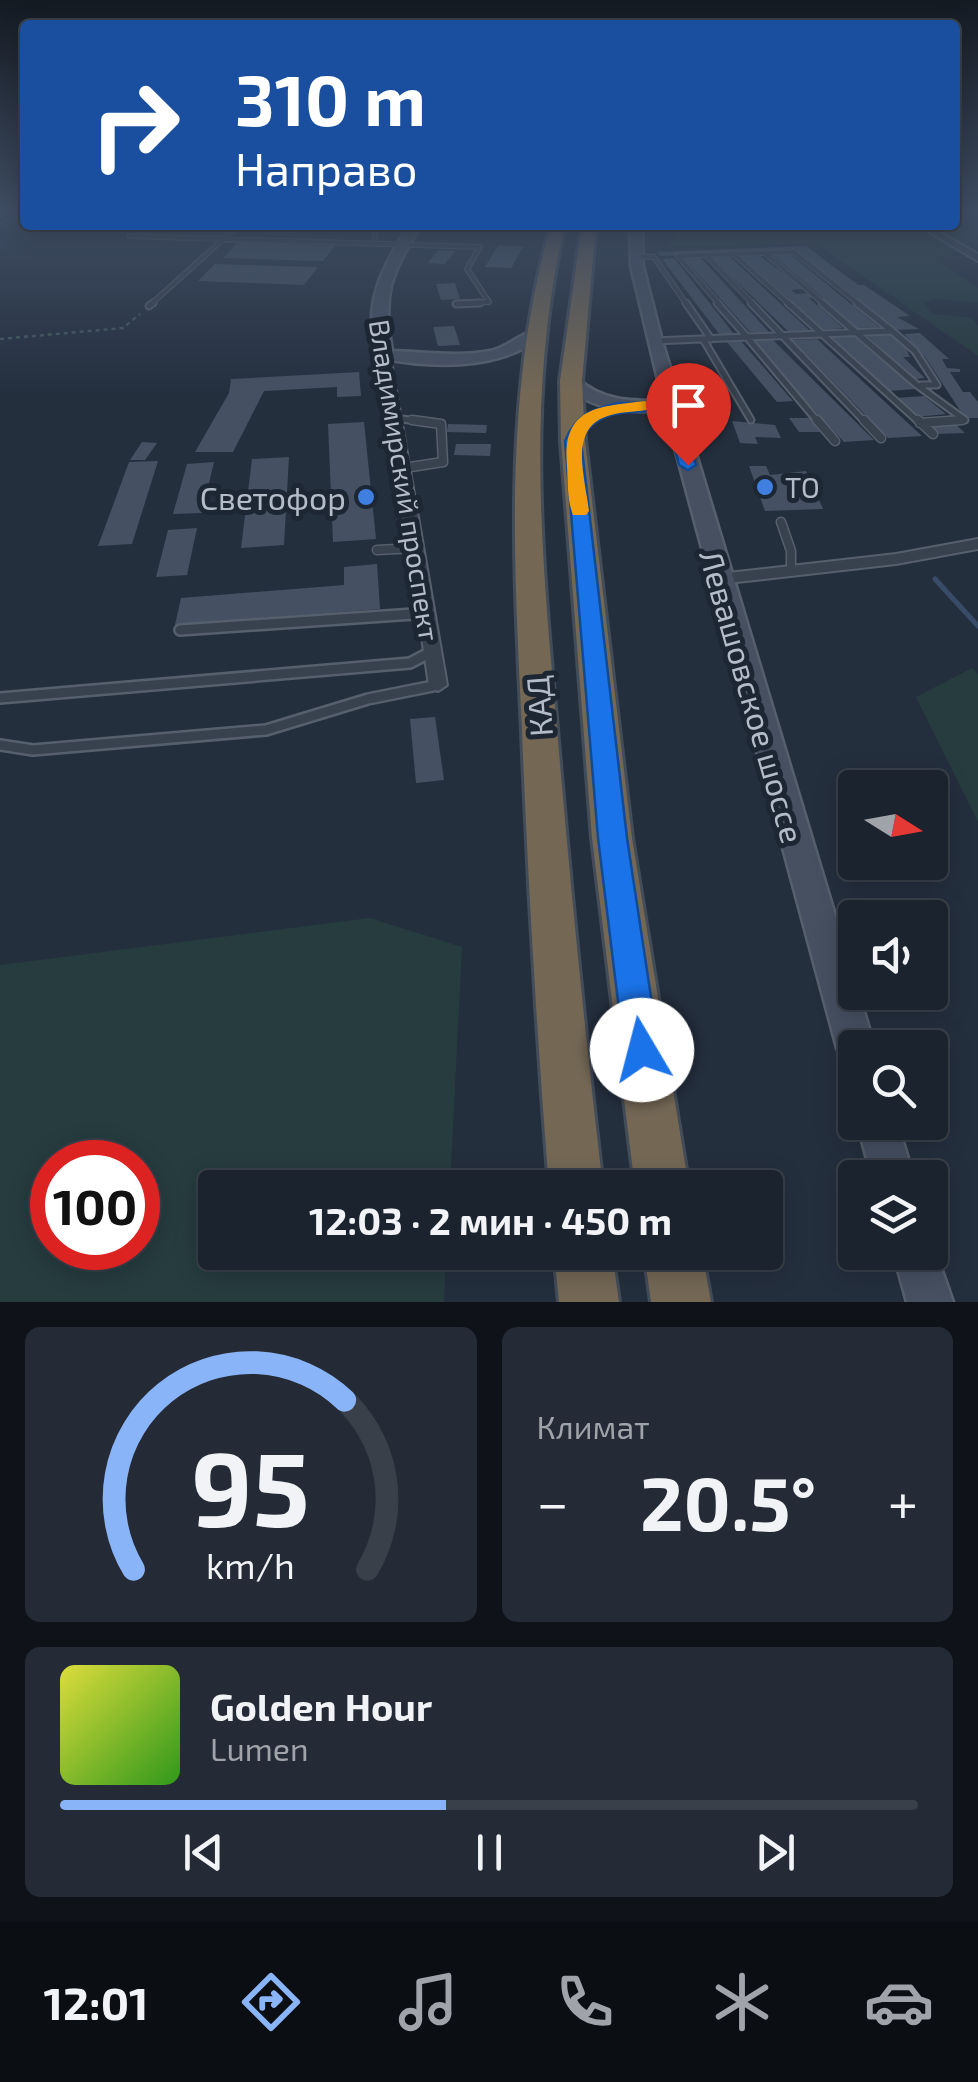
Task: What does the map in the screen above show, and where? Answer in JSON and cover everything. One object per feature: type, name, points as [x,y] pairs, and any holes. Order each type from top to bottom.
[{"type":"highway","name":"КАД","points":[[549,272],[536,334],[573,441],[612,838],[659,1170]]},
{"type":"highway","name":"КАД","points":[[575,1170],[532,623],[528,508],[551,382],[578,272]]},
{"type":"highway","points":[[586,1270],[589,1302]]},
{"type":"highway","points":[[676,1270],[681,1302]]},
{"type":"main road","name":"Владимирский проспект","points":[[385,355],[376,304],[378,288],[387,272]]},
{"type":"main road","name":"Левашовское шоссе","points":[[639,272],[654,341],[719,579],[851,1030]]},
{"type":"main road","points":[[385,355],[479,356],[513,350],[536,334]]},
{"type":"main road","points":[[479,356],[518,367],[592,399],[638,406]]},
{"type":"main road","points":[[573,441],[586,418],[605,410],[671,406]]},
{"type":"main road","points":[[920,1270],[930,1302]]},
{"type":"street","name":"Владимирский проспект","points":[[385,355],[438,684]]},
{"type":"street","points":[[719,579],[978,544]]},
{"type":"lane","points":[[149,306],[187,272]]},
{"type":"lane","points":[[456,304],[489,302],[469,272]]},
{"type":"lane","points":[[664,272],[707,339],[751,420]]},
{"type":"lane","points":[[691,272],[836,441]]},
{"type":"lane","points":[[722,272],[881,438]]},
{"type":"lane","points":[[754,272],[933,434]]},
{"type":"lane","points":[[787,272],[917,385],[965,420],[920,423]]},
{"type":"lane","points":[[819,272],[915,351],[937,385],[917,385]]},
{"type":"lane","points":[[654,341],[892,331]]},
{"type":"lane","points":[[394,418],[441,424],[443,462],[404,468]]},
{"type":"lane","points":[[781,522],[791,551],[790,572]]},
{"type":"lane","points":[[377,550],[419,548]]},
{"type":"lane","points":[[180,630],[428,613]]},
{"type":"lane","points":[[0,698],[410,664],[434,651]]},
{"type":"lane","points":[[0,745],[33,750],[266,730],[368,699],[438,684]]},
{"type":"path","points":[[0,339],[123,328],[149,306]]},
{"type":"green space","points":[[856,272],[954,272],[978,288],[978,303],[938,299],[923,302],[932,314],[972,318],[978,326],[978,356]]},
{"type":"green space","points":[[972,668],[978,674],[978,822],[916,697]]},
{"type":"green space","points":[[370,918],[462,947],[451,1170],[198,1170],[198,1270],[445,1270],[444,1302],[0,1302],[0,965]]},
{"type":"building","points":[[207,272],[314,272],[304,285],[198,281]]},
{"type":"building","points":[[672,272],[685,272],[734,334],[720,335]]},
{"type":"building","points":[[696,272],[714,272],[769,332],[750,332]]},
{"type":"building","points":[[726,272],[746,272],[810,331],[789,332]]},
{"type":"building","points":[[756,272],[781,272],[804,289],[791,290],[796,294],[809,293],[814,298],[809,298],[843,328],[820,330]]},
{"type":"building","points":[[792,272],[812,272],[879,327],[857,328]]},
{"type":"building","points":[[823,272],[840,272],[864,285],[910,316],[897,317],[919,329],[897,330]]},
{"type":"building","points":[[455,283],[460,299],[441,300],[436,284]]},
{"type":"building","points":[[454,326],[460,345],[438,346],[433,327]]},
{"type":"building","points":[[920,333],[949,359],[942,359],[947,368],[960,369],[950,372],[963,392],[970,392],[978,402],[978,418],[965,418],[925,357],[904,334]]},
{"type":"building","points":[[891,334],[910,357],[903,357],[925,378],[914,379],[868,336]]},
{"type":"building","points":[[855,336],[915,389],[888,391],[831,337]]},
{"type":"building","points":[[772,339],[874,440],[844,442],[749,340]]},
{"type":"building","points":[[817,339],[922,436],[888,438],[792,340]]},
{"type":"building","points":[[740,340],[793,401],[777,402],[726,341]]},
{"type":"building","points":[[359,372],[361,396],[337,397],[337,387],[264,391],[233,452],[195,452],[229,393],[231,379]]},
{"type":"building","points":[[924,396],[946,414],[917,417],[895,398]]},
{"type":"building","points":[[789,418],[810,418],[820,432],[799,432]]},
{"type":"building","points":[[732,421],[775,425],[781,438],[755,437],[758,444],[740,443]]},
{"type":"building","points":[[364,422],[376,539],[333,542],[328,424]]},
{"type":"building","points":[[954,423],[965,433],[937,434],[927,424]]},
{"type":"building","points":[[448,424],[487,425],[486,433],[447,432]]},
{"type":"building","points":[[142,442],[157,443],[145,460],[130,460]]},
{"type":"building","points":[[456,444],[491,444],[490,456],[454,455]]},
{"type":"building","points":[[289,457],[284,545],[241,548],[252,459]]},
{"type":"building","points":[[158,461],[132,544],[98,546],[129,462]]},
{"type":"building","points":[[214,462],[202,513],[173,514],[187,464]]},
{"type":"building","points":[[749,466],[766,466],[770,475],[806,471],[823,509],[765,511]]},
{"type":"building","points":[[197,528],[187,575],[156,577],[168,530]]},
{"type":"building","points":[[377,564],[380,609],[175,625],[181,598],[344,585],[344,567]]},
{"type":"building","points":[[435,717],[444,780],[416,783],[410,719]]},
{"type":"waterway","points":[[935,579],[978,626]]},
{"type":"slow traffic","points":[[579,511],[573,441],[580,424],[605,410],[645,406]]},
{"type":"place","name":"ТО","points":[[765,487]]},
{"type":"place","name":"Светофор","points":[[366,497]]},
{"type":"route","points":[[642,1050],[612,838],[573,441],[586,418],[605,410],[671,406],[688,465]]}]
